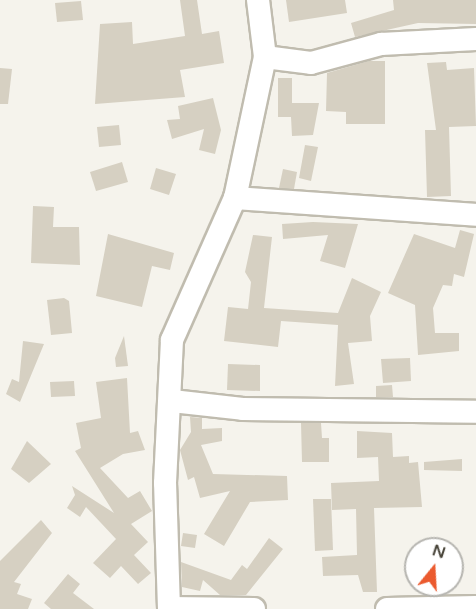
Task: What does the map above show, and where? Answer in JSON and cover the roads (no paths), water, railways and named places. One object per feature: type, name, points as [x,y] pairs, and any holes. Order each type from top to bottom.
[{"type":"street","points":[[254,609],[169,608],[165,483],[172,401],[172,340],[235,198],[265,57],[258,0]]},
{"type":"street","points":[[265,57],[311,63],[381,44],[476,39]]},
{"type":"street","points":[[235,198],[476,215]]},
{"type":"street","points":[[172,401],[243,410],[476,412]]},
{"type":"street","points":[[387,609],[476,607]]}]
